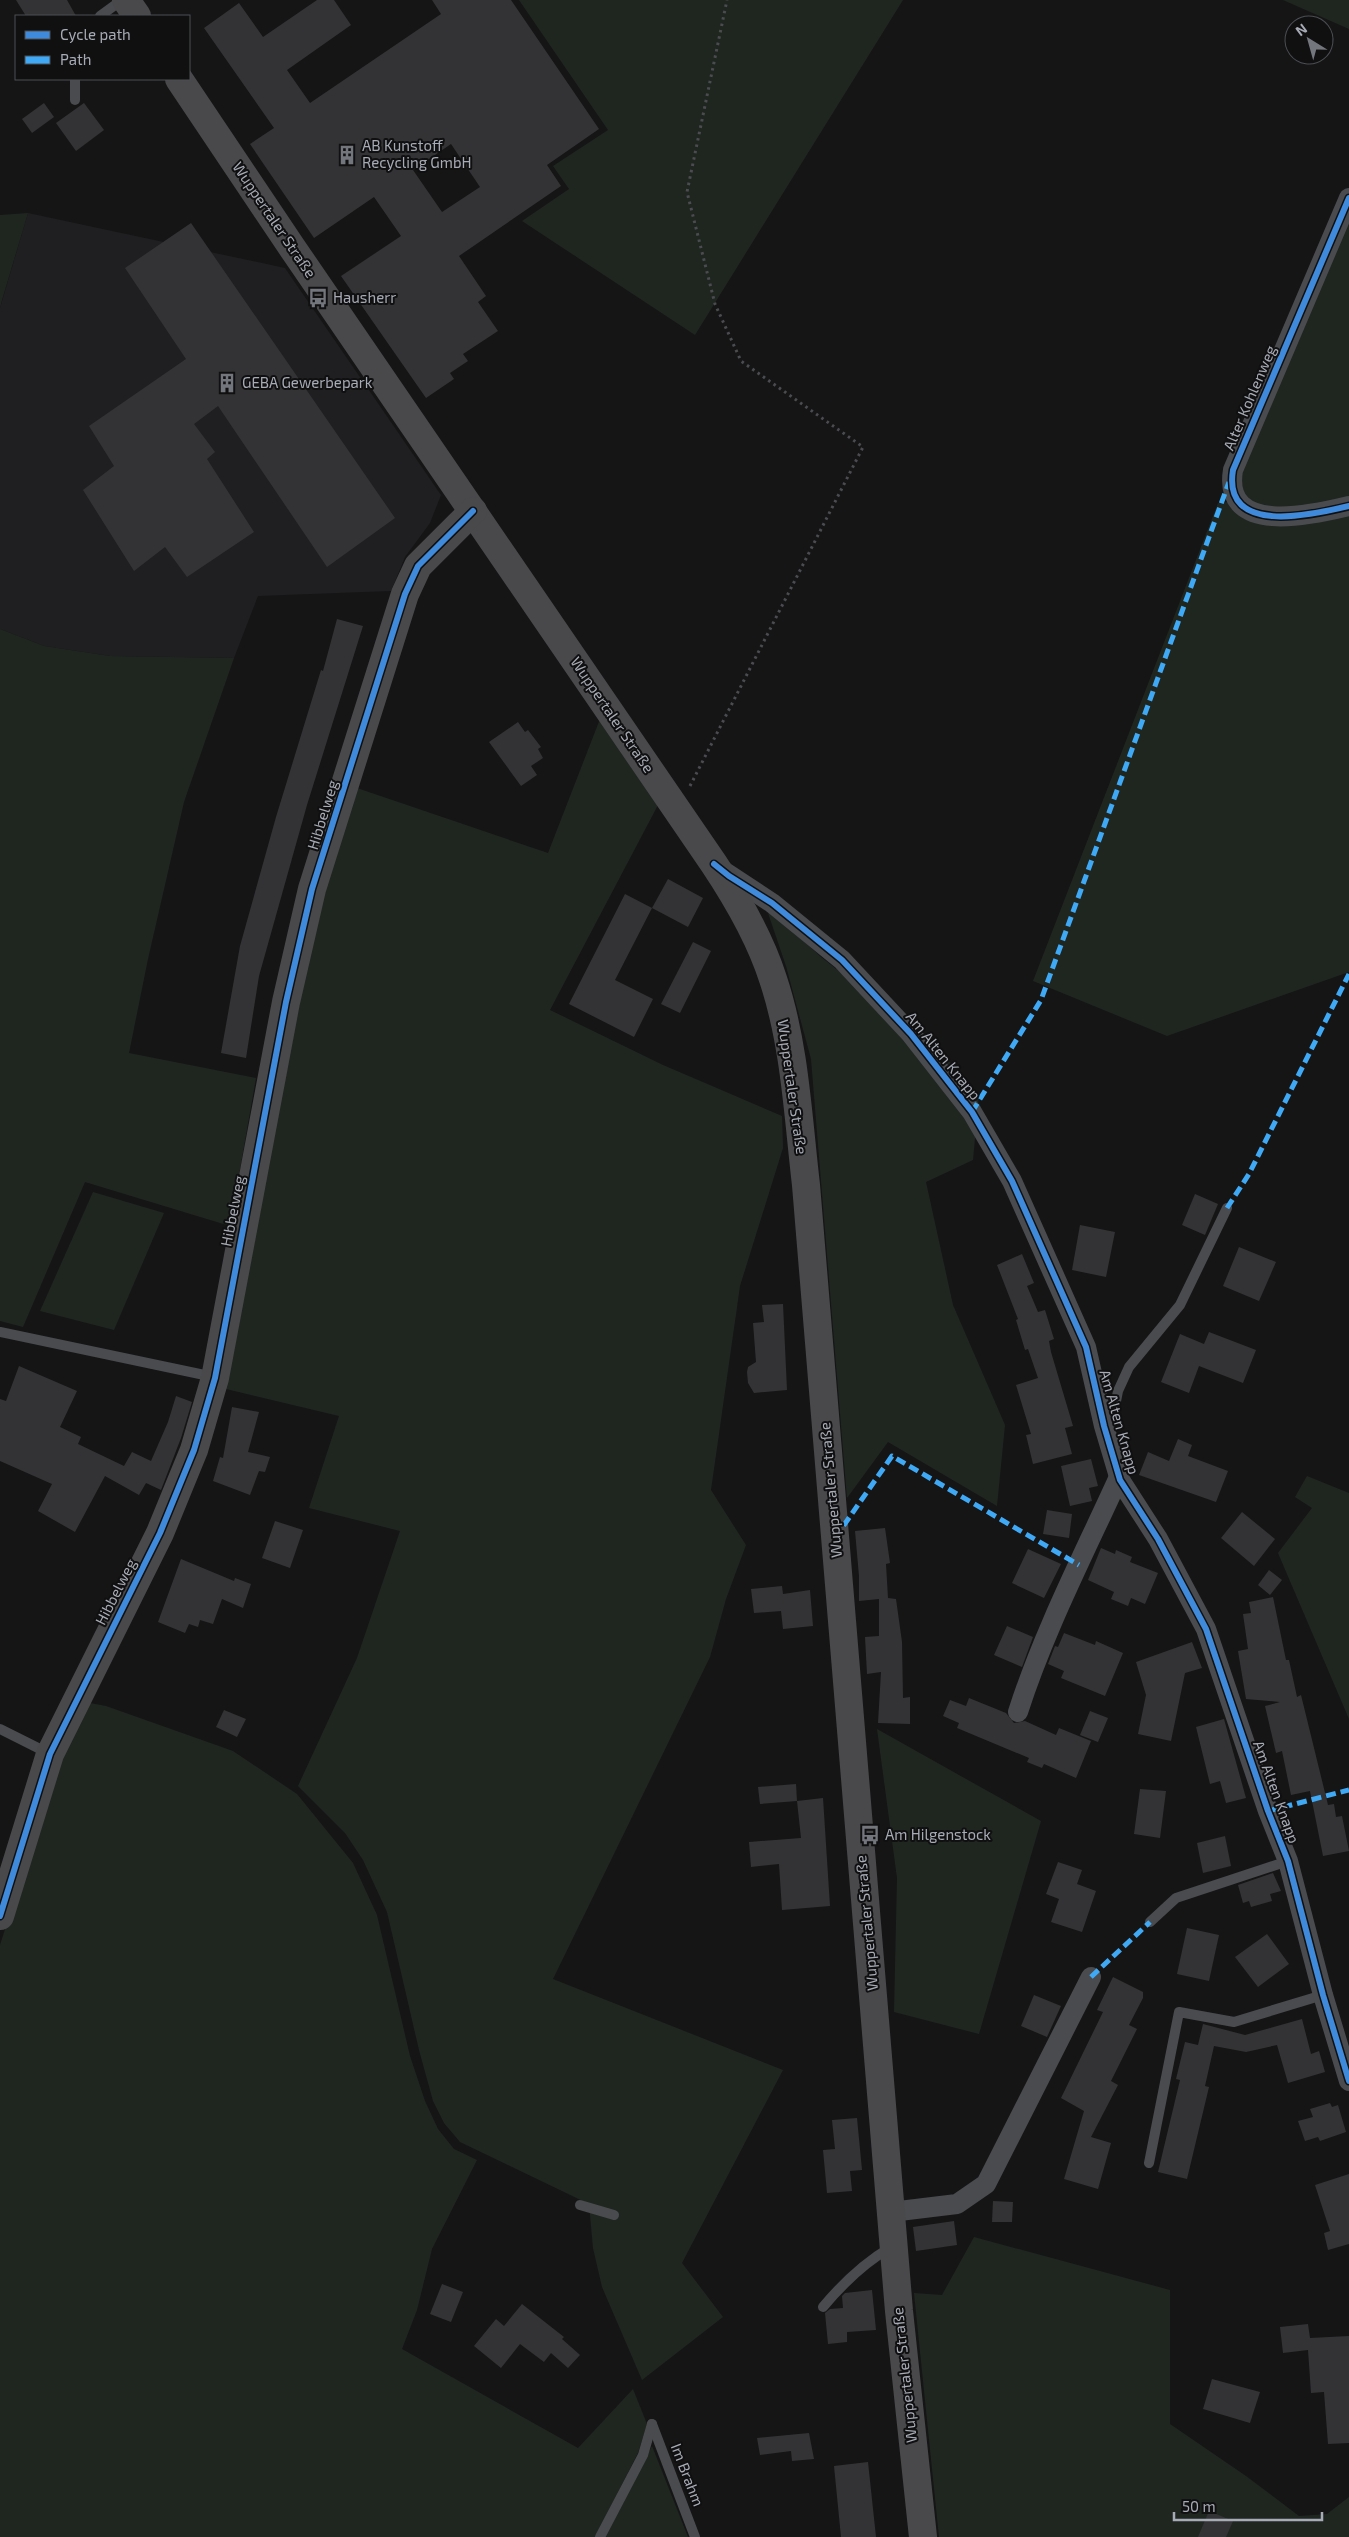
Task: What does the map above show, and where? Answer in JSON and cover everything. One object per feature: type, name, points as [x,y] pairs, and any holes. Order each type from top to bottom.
[{"type":"main road","points":[[124,0],[136,15]]},
{"type":"main road","name":"Wuppertaler Straße","points":[[180,80],[714,864],[754,932],[773,979],[789,1039],[806,1185],[891,2212],[908,2404],[923,2537]]},
{"type":"main road","name":"Hibbelweg","points":[[0,1916],[50,1754],[173,1505],[194,1450],[215,1378],[286,1002],[312,889],[413,575],[434,548],[473,511]]},
{"type":"street","name":"Alter Kohlenweg","points":[[1349,198],[1233,470],[1231,483],[1235,497],[1246,510],[1263,516],[1312,515],[1349,506]]},
{"type":"street","name":"Am Alten Knapp","points":[[714,864],[729,876],[772,903],[842,960],[911,1034],[972,1112],[1012,1181],[1086,1347],[1108,1439],[1120,1477],[1158,1539],[1206,1629],[1268,1811],[1288,1861],[1323,1995],[1349,2082]]},
{"type":"street","name":"Am Alten Knapp","points":[[1018,1712],[1026,1688],[1075,1573],[1120,1477]]},
{"type":"street","points":[[891,2212],[957,2204],[986,2184],[1092,1977]]},
{"type":"lane","points":[[102,15],[124,0]]},
{"type":"lane","points":[[74,100],[75,80]]},
{"type":"lane","points":[[1108,1439],[1118,1391],[1130,1367],[1180,1305],[1227,1208]]},
{"type":"lane","points":[[0,1332],[215,1378]]},
{"type":"lane","points":[[0,1729],[50,1754]]},
{"type":"lane","points":[[1150,1922],[1176,1898],[1288,1861]]},
{"type":"lane","points":[[1148,2163],[1179,2012],[1234,2022],[1323,1995]]},
{"type":"lane","points":[[580,2205],[614,2215]]},
{"type":"lane","points":[[823,2307],[840,2286],[868,2261],[894,2245]]},
{"type":"lane","name":"Im Brahm","points":[[600,2537],[643,2455],[652,2424],[695,2537]]},
{"type":"path","points":[[673,805],[689,787],[863,446],[741,361],[715,304],[687,192],[726,0]]},
{"type":"shaded area","points":[[519,0],[903,0],[695,335],[522,221],[569,189],[553,166],[608,130]]},
{"type":"shaded area","points":[[1283,0],[1349,0],[1349,29],[1334,22],[1334,15],[1317,15]]},
{"type":"shaded area","points":[[1349,207],[1349,972],[1167,1036],[1033,981],[1218,503],[1239,501],[1232,475]]},
{"type":"shaded area","points":[[28,213],[285,268],[441,495],[430,523],[405,557],[391,591],[258,596],[234,658],[110,656],[44,646],[0,629],[0,308]]},
{"type":"shaded area","points":[[28,213],[2,300],[0,308],[0,215]]},
{"type":"shaded area","points":[[0,629],[44,646],[110,656],[234,658],[184,802],[148,959],[129,1053],[256,1078],[230,1226],[85,1182],[23,1327],[0,1321]]},
{"type":"shaded area","points":[[600,719],[658,805],[550,1010],[663,1065],[782,1116],[783,1148],[740,1286],[711,1490],[746,1545],[726,1599],[710,1657],[553,1979],[783,2070],[682,2263],[723,2317],[642,2380],[602,2287],[593,2248],[589,2204],[460,2142],[444,2123],[433,2101],[419,2050],[387,1912],[363,1860],[345,1833],[298,1786],[357,1658],[400,1531],[309,1508],[339,1416],[222,1388],[323,887],[354,787],[548,853]]},
{"type":"shaded area","points":[[768,913],[775,915],[821,957],[854,983],[911,1020],[979,1094],[973,1160],[926,1182],[953,1305],[1005,1425],[997,1506],[888,1442],[847,1498],[811,1059],[786,966]]},
{"type":"shaded area","points":[[93,1192],[164,1213],[114,1330],[40,1311]]},
{"type":"shaded area","points":[[1307,1476],[1349,1493],[1349,1719],[1278,1553],[1312,1508],[1295,1497]]},
{"type":"shaded area","points":[[90,1703],[106,1706],[233,1751],[297,1794],[353,1863],[377,1915],[410,2056],[425,2101],[438,2129],[454,2149],[477,2160],[432,2249],[417,2310],[402,2349],[578,2448],[633,2389],[647,2424],[638,2453],[595,2537],[0,2537],[0,1945],[51,1784],[82,1706]]},
{"type":"shaded area","points":[[877,1729],[1041,1821],[979,2034],[894,2012],[897,1878]]},
{"type":"shaded area","points":[[974,2237],[1170,2290],[1170,2424],[1246,2476],[1299,2516],[1327,2514],[1349,2497],[1349,2537],[939,2537],[914,2293],[942,2295]]},
{"type":"shaded area","points":[[652,2446],[688,2537],[605,2537]]},
{"type":"building","points":[[16,0],[67,0],[75,15],[25,15]]},
{"type":"building","name":"AB Kunstoff Recycling GmbH","points":[[317,0],[334,0],[351,25],[287,70],[310,103],[441,14],[432,0],[511,0],[599,129],[547,165],[561,186],[459,256],[486,296],[478,302],[498,331],[463,354],[468,361],[450,373],[454,379],[426,398],[341,276],[401,236],[374,197],[314,238],[250,144],[274,128],[204,28],[239,3],[263,37]],"holes":[[[451,144],[480,187],[442,212],[413,170]]]},
{"type":"building","points":[[44,103],[54,117],[32,133],[22,119]]},
{"type":"building","points":[[84,103],[104,130],[76,151],[56,123]]},
{"type":"building","name":"GEBA Gewerbepark","points":[[191,223],[395,518],[327,567],[218,406],[194,424],[215,452],[207,459],[254,532],[187,577],[165,547],[134,571],[83,490],[114,466],[89,426],[186,359],[125,268]]},
{"type":"building","points":[[337,619],[363,626],[307,805],[259,976],[246,1058],[221,1053],[240,946],[276,817],[321,670],[323,671]]},
{"type":"building","points":[[518,722],[525,732],[528,730],[541,747],[538,749],[543,758],[531,766],[537,775],[521,786],[489,742]]},
{"type":"building","points":[[668,879],[703,898],[688,927],[652,908]]},
{"type":"building","points":[[625,894],[652,908],[615,980],[653,999],[634,1037],[569,1004]]},
{"type":"building","points":[[693,942],[711,951],[680,1013],[661,1004]]},
{"type":"building","points":[[1195,1194],[1218,1204],[1205,1235],[1182,1225]]},
{"type":"building","points":[[1080,1225],[1115,1232],[1106,1277],[1072,1270]]},
{"type":"building","points":[[1239,1247],[1276,1262],[1259,1301],[1223,1286]]},
{"type":"building","points":[[1022,1254],[1034,1283],[1027,1286],[1038,1312],[1045,1310],[1054,1339],[1049,1341],[1051,1352],[1073,1426],[1065,1428],[1072,1454],[1033,1464],[1026,1435],[1031,1434],[1016,1385],[1038,1378],[1028,1349],[1025,1350],[1016,1320],[1018,1319],[997,1265]]},
{"type":"building","points":[[783,1304],[787,1390],[754,1393],[748,1383],[747,1372],[748,1367],[756,1362],[753,1323],[764,1322],[762,1305]]},
{"type":"building","points":[[1209,1332],[1256,1350],[1243,1383],[1199,1366],[1189,1393],[1161,1382],[1180,1334],[1204,1344]]},
{"type":"building","points":[[19,1366],[77,1391],[60,1427],[81,1437],[78,1444],[124,1466],[132,1452],[151,1461],[168,1422],[176,1396],[192,1402],[181,1438],[161,1490],[146,1483],[139,1495],[105,1476],[75,1532],[38,1511],[52,1484],[0,1461],[0,1399],[6,1401]]},
{"type":"building","points":[[232,1407],[259,1412],[248,1452],[270,1457],[265,1472],[259,1471],[250,1495],[213,1481],[220,1457],[223,1458]]},
{"type":"building","points":[[1178,1439],[1192,1445],[1188,1456],[1228,1471],[1216,1502],[1139,1475],[1148,1452],[1169,1461]]},
{"type":"building","points":[[1091,1459],[1098,1486],[1089,1488],[1092,1501],[1070,1506],[1061,1466]]},
{"type":"building","points":[[1047,1510],[1072,1514],[1069,1538],[1043,1534]]},
{"type":"building","points":[[1242,1512],[1275,1539],[1254,1566],[1221,1538]]},
{"type":"building","points":[[275,1521],[303,1530],[290,1568],[262,1558]]},
{"type":"building","points":[[885,1528],[890,1563],[886,1564],[888,1598],[896,1599],[902,1642],[903,1698],[910,1697],[910,1724],[878,1723],[881,1672],[867,1674],[865,1637],[879,1636],[879,1599],[859,1601],[855,1531]]},
{"type":"building","points":[[1101,1548],[1115,1554],[1116,1550],[1132,1557],[1130,1562],[1158,1573],[1145,1604],[1131,1598],[1128,1606],[1111,1599],[1114,1592],[1088,1580]]},
{"type":"building","points":[[1028,1549],[1061,1564],[1044,1598],[1012,1583]]},
{"type":"building","points":[[181,1559],[234,1581],[235,1578],[251,1584],[243,1608],[222,1599],[213,1624],[200,1620],[198,1627],[189,1624],[185,1633],[158,1622]]},
{"type":"building","points":[[1269,1570],[1282,1580],[1270,1595],[1258,1585]]},
{"type":"building","points":[[782,1586],[783,1594],[810,1590],[813,1626],[783,1629],[781,1611],[754,1613],[751,1589]]},
{"type":"building","points":[[1273,1597],[1286,1660],[1289,1660],[1297,1697],[1301,1695],[1328,1805],[1334,1804],[1336,1817],[1342,1816],[1349,1851],[1323,1856],[1310,1791],[1291,1795],[1282,1751],[1276,1753],[1265,1706],[1280,1702],[1246,1699],[1238,1651],[1248,1649],[1243,1614],[1251,1613],[1249,1602]]},
{"type":"building","points":[[1007,1626],[1033,1637],[1022,1667],[994,1655]]},
{"type":"building","points":[[1064,1633],[1095,1645],[1096,1641],[1123,1653],[1105,1696],[1061,1678],[1064,1671],[1048,1664],[1055,1646],[1058,1647]]},
{"type":"building","points":[[1192,1642],[1202,1668],[1185,1673],[1171,1741],[1138,1734],[1146,1695],[1136,1662]]},
{"type":"building","points":[[969,1698],[1006,1713],[1014,1723],[1025,1721],[1056,1735],[1059,1728],[1091,1741],[1076,1778],[1044,1764],[1042,1768],[1027,1762],[1029,1758],[957,1728],[959,1723],[943,1716],[950,1700],[966,1706]]},
{"type":"building","points":[[224,1710],[246,1719],[237,1737],[216,1727]]},
{"type":"building","points":[[1090,1711],[1108,1718],[1098,1742],[1080,1735]]},
{"type":"building","points":[[1224,1719],[1246,1798],[1226,1803],[1220,1781],[1210,1784],[1196,1727]]},
{"type":"building","points":[[796,1784],[797,1801],[760,1804],[758,1787]]},
{"type":"building","points":[[1140,1789],[1166,1791],[1160,1838],[1134,1834]]},
{"type":"building","points":[[823,1798],[830,1906],[782,1910],[779,1864],[751,1867],[749,1842],[801,1838],[797,1801]]},
{"type":"building","points":[[1225,1836],[1231,1866],[1203,1873],[1197,1843]]},
{"type":"building","points":[[1058,1862],[1082,1870],[1077,1884],[1096,1891],[1082,1932],[1051,1922],[1059,1899],[1046,1894]]},
{"type":"building","points":[[1273,1873],[1281,1891],[1270,1894],[1272,1901],[1251,1907],[1249,1901],[1243,1903],[1238,1885]]},
{"type":"building","points":[[1187,1928],[1219,1935],[1209,1981],[1177,1974]]},
{"type":"building","points":[[1267,1934],[1289,1964],[1258,1987],[1235,1957]]},
{"type":"building","points":[[1113,1977],[1143,1992],[1143,1998],[1129,2025],[1137,2029],[1111,2081],[1118,2085],[1091,2137],[1111,2143],[1098,2189],[1064,2179],[1084,2111],[1061,2098],[1103,2012],[1097,2010]]},
{"type":"building","points":[[1034,1995],[1061,2006],[1047,2037],[1021,2026]]},
{"type":"building","points":[[1302,2019],[1311,2054],[1319,2051],[1325,2072],[1288,2083],[1277,2045],[1246,2052],[1214,2046],[1205,2086],[1209,2087],[1187,2179],[1158,2172],[1180,2080],[1176,2079],[1185,2042],[1198,2045],[1203,2024],[1245,2035]]},
{"type":"building","points":[[1330,2103],[1332,2107],[1338,2105],[1346,2132],[1320,2141],[1318,2137],[1305,2141],[1298,2121],[1313,2117],[1310,2109]]},
{"type":"building","points":[[857,2118],[862,2170],[850,2171],[852,2191],[827,2193],[823,2150],[835,2149],[832,2120]]},
{"type":"building","points":[[1349,2174],[1349,2244],[1328,2250],[1324,2233],[1330,2231],[1315,2185]]},
{"type":"building","points":[[993,2201],[1013,2202],[1012,2222],[992,2222]]},
{"type":"building","points":[[954,2221],[957,2245],[916,2251],[913,2227]]},
{"type":"building","points":[[442,2284],[463,2292],[451,2322],[430,2314]]},
{"type":"building","points":[[872,2290],[876,2330],[847,2332],[847,2342],[828,2344],[825,2313],[830,2309],[843,2308],[842,2296],[845,2293]]},
{"type":"building","points":[[522,2304],[564,2337],[562,2339],[580,2355],[568,2368],[551,2353],[544,2362],[520,2344],[501,2368],[474,2346],[496,2319],[504,2326]]},
{"type":"building","points":[[1308,2324],[1310,2338],[1349,2336],[1349,2443],[1328,2444],[1324,2392],[1311,2393],[1308,2350],[1283,2353],[1280,2327]]},
{"type":"building","points":[[1212,2379],[1260,2392],[1250,2423],[1203,2409]]},
{"type":"building","points":[[809,2433],[814,2459],[792,2461],[791,2451],[760,2455],[757,2438]]},
{"type":"building","points":[[868,2462],[876,2537],[841,2537],[834,2466]]},
{"type":"building","points":[[1209,2511],[1233,2521],[1226,2537],[1198,2537]]},
{"type":"marked path","points":[[972,1112],[1041,1000],[1229,482]]},
{"type":"marked path","points":[[1227,1208],[1249,1174],[1349,974]]},
{"type":"marked path","points":[[835,1538],[892,1456],[1079,1565]]},
{"type":"marked path","points":[[1268,1811],[1349,1790]]},
{"type":"marked path","points":[[1091,1977],[1150,1922]]},
{"type":"cycle path","points":[[1349,198],[1233,470],[1233,491],[1241,505],[1255,513],[1273,516],[1293,516],[1349,506]]},
{"type":"cycle path","points":[[0,1916],[50,1754],[160,1533],[194,1450],[215,1378],[286,1002],[312,889],[405,594],[418,566],[473,511]]},
{"type":"cycle path","points":[[714,864],[729,876],[772,903],[842,960],[911,1034],[972,1112],[1012,1181],[1086,1347],[1104,1426],[1120,1480],[1158,1539],[1206,1629],[1268,1811],[1288,1861],[1323,1995],[1349,2081]]},
{"type":"place","name":"AB Kunstoff Recycling GmbH","points":[[347,155]]},
{"type":"place","name":"Hausherr","points":[[318,298]]},
{"type":"place","name":"GEBA Gewerbepark","points":[[227,383]]},
{"type":"place","name":"Am Hilgenstock","points":[[870,1835]]}]
